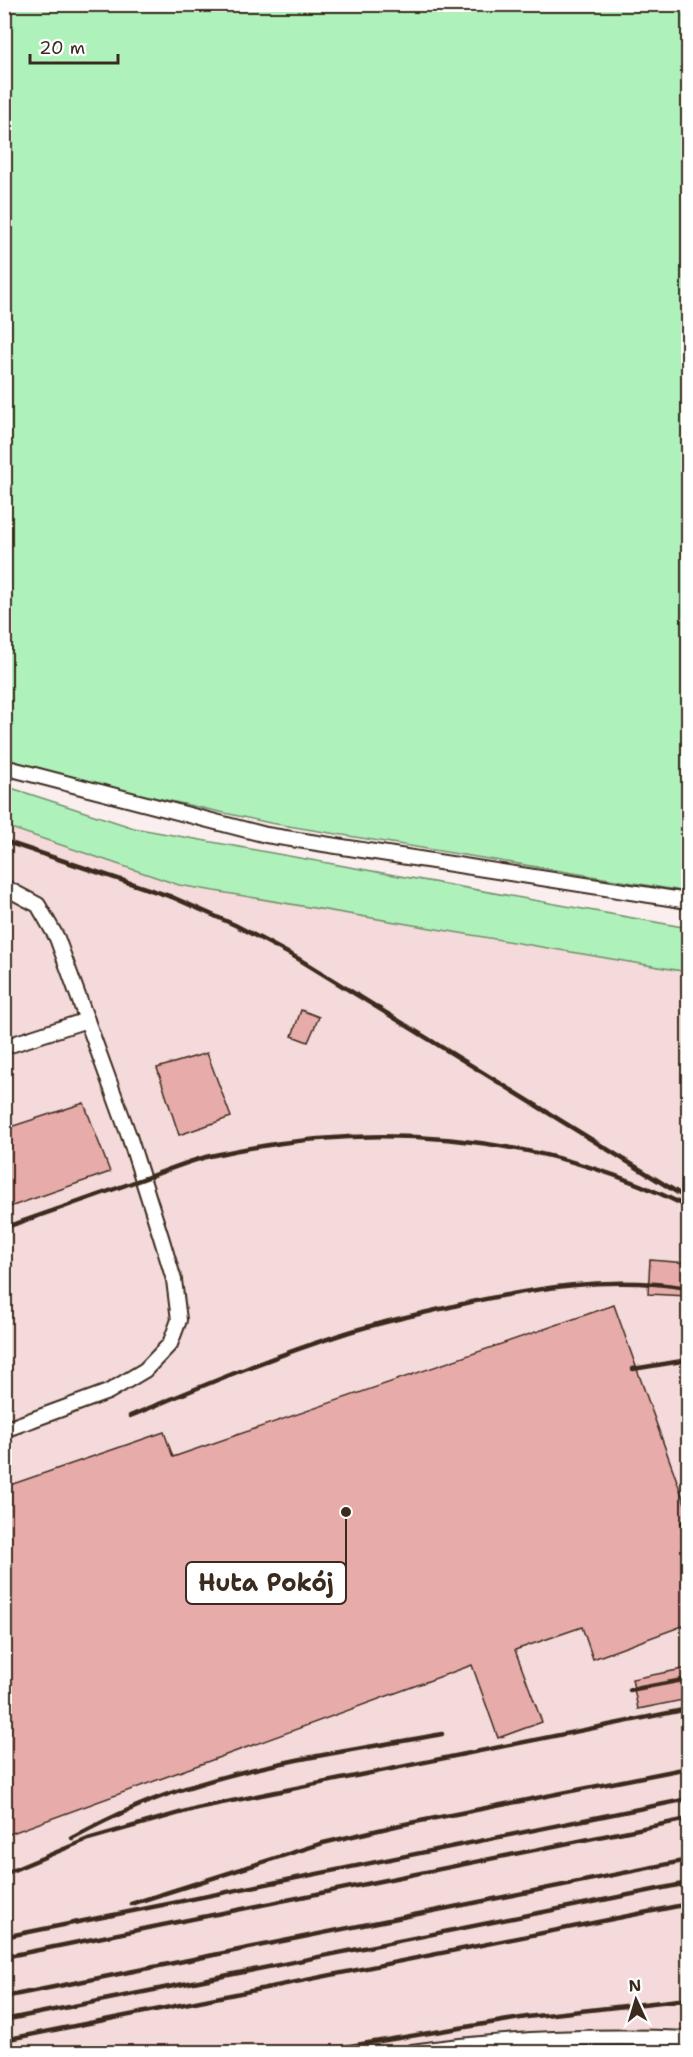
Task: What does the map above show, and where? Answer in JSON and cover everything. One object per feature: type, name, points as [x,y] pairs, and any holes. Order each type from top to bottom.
[{"type":"lane","points":[[4,767],[266,835],[688,902]]},
{"type":"lane","points":[[4,888],[38,905],[57,938],[161,1236],[174,1280],[179,1320],[170,1344],[145,1370],[108,1392],[4,1430]]},
{"type":"lane","points":[[4,1047],[87,1020]]},
{"type":"lane","points":[[412,2052],[613,2036],[688,2039]]},
{"type":"shaded area","points":[[5,826],[179,885],[688,972],[688,2052],[5,2052]]},
{"type":"green space","points":[[4,5],[688,5],[688,892],[270,823],[112,788],[5,759]]},
{"type":"green space","points":[[5,786],[134,828],[688,928],[688,972],[179,885],[5,826]]},
{"type":"building","points":[[301,1010],[319,1017],[308,1042],[292,1036]]},
{"type":"building","points":[[207,1053],[231,1117],[179,1135],[157,1068]]},
{"type":"building","points":[[84,1103],[110,1172],[4,1209],[4,1129]]},
{"type":"building","points":[[650,1260],[688,1263],[688,1296],[648,1294]]},
{"type":"building","points":[[614,1305],[688,1512],[688,1624],[593,1659],[582,1627],[515,1650],[542,1722],[498,1738],[472,1665],[4,1836],[4,1487],[164,1432],[173,1457]]},
{"type":"building","points":[[688,1668],[688,1699],[638,1709],[632,1679]]},
{"type":"railway","points":[[4,841],[172,897],[235,925],[297,958],[688,1199]]},
{"type":"railway","points":[[4,1228],[201,1158],[270,1145],[330,1138],[390,1136],[450,1140],[510,1148],[569,1161],[626,1180],[682,1204]]},
{"type":"railway","points":[[130,1416],[289,1352],[371,1326],[458,1305],[515,1293],[572,1285],[630,1283],[688,1288]]},
{"type":"railway","points":[[633,1369],[688,1360]]},
{"type":"railway","points":[[682,1523],[688,1521]]},
{"type":"railway","points":[[630,1690],[688,1679]]},
{"type":"railway","points":[[4,1874],[88,1839],[197,1808],[688,1709]]},
{"type":"railway","points":[[72,1838],[118,1815],[182,1789],[258,1768],[442,1734]]},
{"type":"railway","points":[[131,1904],[323,1843],[400,1825],[688,1768]]},
{"type":"railway","points":[[4,1937],[688,1799]]},
{"type":"railway","points":[[4,1957],[688,1819]]},
{"type":"railway","points":[[4,1997],[688,1860]]},
{"type":"railway","points":[[4,2020],[688,1883]]},
{"type":"railway","points":[[4,2040],[688,1904]]},
{"type":"railway","points":[[313,2052],[527,2017],[688,1999]]},
{"type":"place","name":"Huta Pokój","points":[[346,1512]]}]
